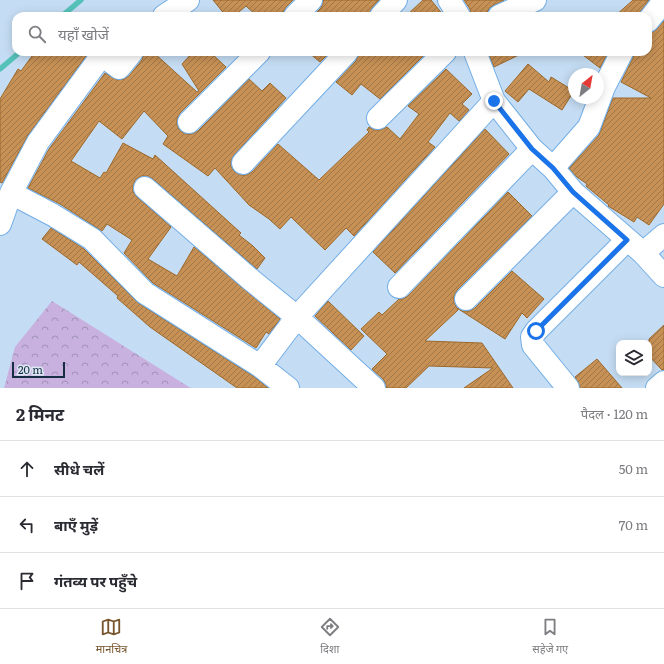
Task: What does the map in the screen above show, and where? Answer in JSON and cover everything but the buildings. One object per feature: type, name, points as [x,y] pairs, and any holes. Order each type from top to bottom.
[{"type":"street","points":[[170,12],[188,0]]},
{"type":"street","points":[[299,12],[311,0]]},
{"type":"street","points":[[385,12],[396,0]]},
{"type":"street","points":[[449,0],[456,12]]},
{"type":"street","points":[[508,12],[535,0]]},
{"type":"street","points":[[652,16],[664,1]]},
{"type":"street","points":[[0,224],[11,193],[38,142],[101,56]]},
{"type":"street","points":[[103,56],[119,68],[129,56]]},
{"type":"street","points":[[189,122],[255,56]]},
{"type":"street","points":[[244,163],[343,56]]},
{"type":"street","points":[[378,118],[441,56]]},
{"type":"street","points":[[477,56],[494,101],[532,149],[553,168],[573,192],[635,247],[664,276]]},
{"type":"street","points":[[553,168],[589,127],[604,87],[620,56]]},
{"type":"street","points":[[260,366],[297,317],[494,101]]},
{"type":"street","points":[[399,287],[532,149]]},
{"type":"street","points":[[145,188],[250,279],[297,317],[374,388]]},
{"type":"street","points":[[466,299],[573,192]]},
{"type":"street","points":[[11,193],[53,215],[92,239],[145,293],[260,366],[288,388]]},
{"type":"street","points":[[568,388],[534,345],[532,337],[536,331],[635,247],[664,235]]},
{"type":"street","points":[[657,388],[664,382]]},
{"type":"green space","points":[[52,301],[191,388],[4,388],[15,347]]},
{"type":"waterway","points":[[67,12],[81,0]]},
{"type":"waterway","points":[[0,69],[15,56]]},
{"type":"route","points":[[494,101],[532,149],[553,168],[573,192],[627,240],[536,331]]}]
